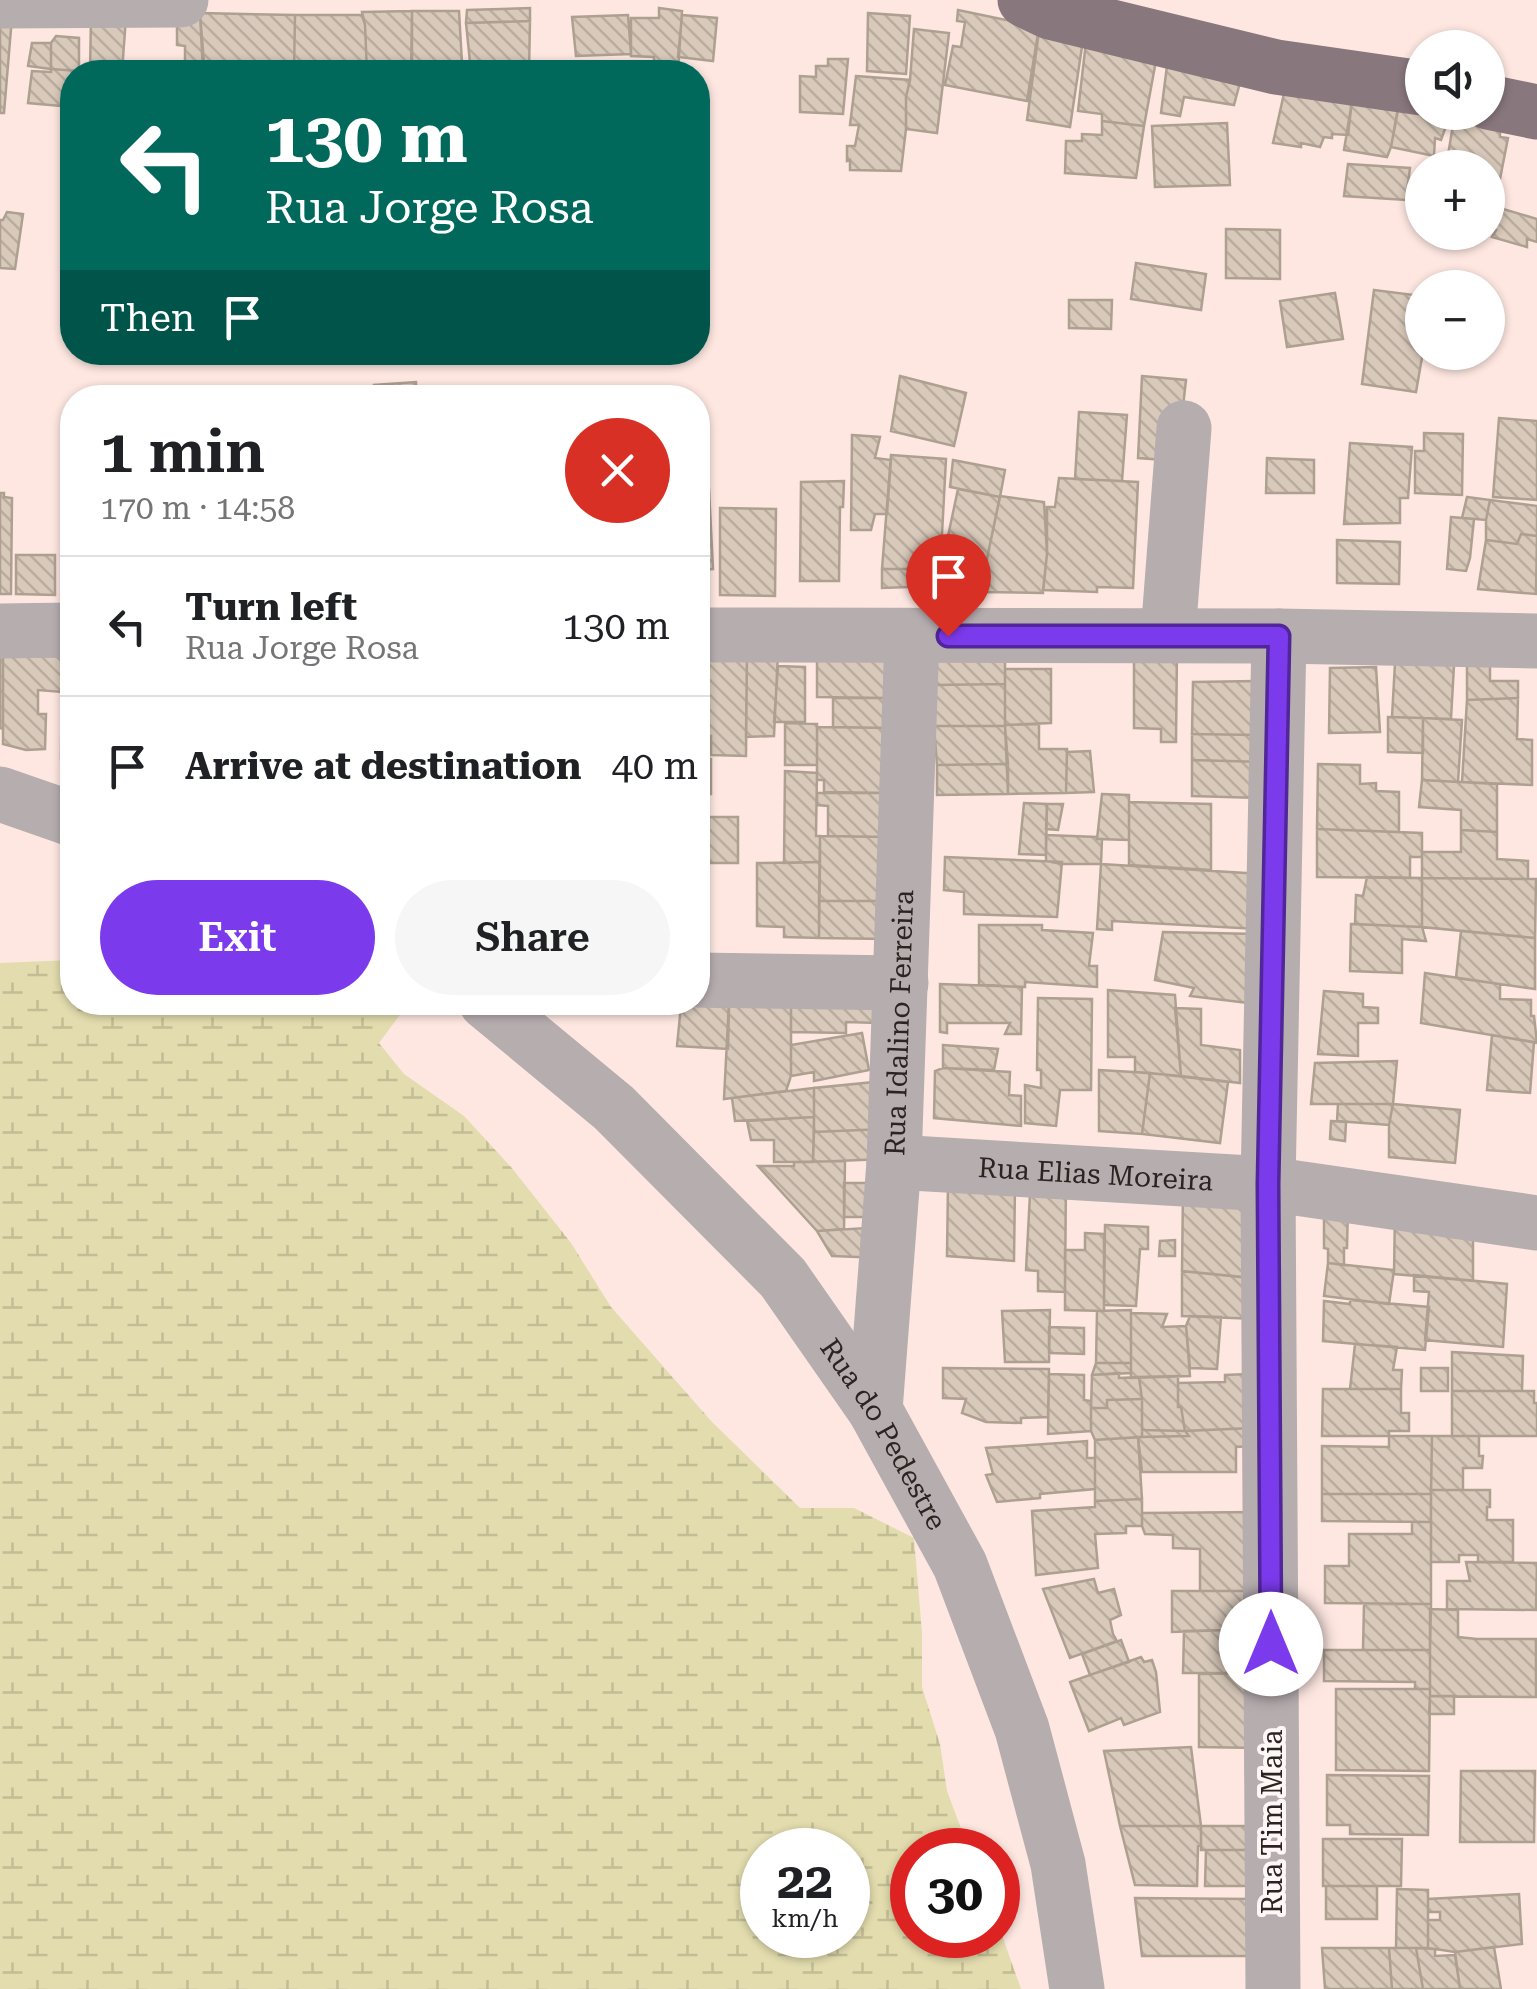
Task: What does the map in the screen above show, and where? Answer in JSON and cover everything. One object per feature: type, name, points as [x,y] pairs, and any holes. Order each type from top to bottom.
[{"type":"main road","points":[[1025,0],[1050,12],[1276,67],[1405,86]]},
{"type":"main road","points":[[1505,105],[1537,112]]},
{"type":"street","points":[[0,1],[181,0]]},
{"type":"street","points":[[1168,635],[1184,428]]},
{"type":"street","points":[[0,630],[60,630]]},
{"type":"street","points":[[710,635],[1168,635],[1537,641]]},
{"type":"street","name":"Rua Idalino Ferreira","points":[[875,1410],[894,1162],[912,636]]},
{"type":"street","name":"Rua Tim Maia","points":[[1272,1989],[1268,1184],[1279,636]]},
{"type":"street","points":[[0,794],[60,815]]},
{"type":"street","points":[[710,980],[901,983]]},
{"type":"street","name":"Rua do Pedestre","points":[[502,1015],[614,1108],[783,1278],[875,1410],[960,1565],[1022,1729],[1058,1864],[1077,1989]]},
{"type":"street","name":"Rua Elias Moreira","points":[[894,1162],[1268,1184],[1537,1224]]},
{"type":"green space","points":[[60,960],[60,1015],[400,1015],[379,1043],[404,1074],[464,1116],[511,1167],[571,1243],[611,1307],[712,1422],[800,1508],[854,1508],[914,1538],[922,1687],[940,1744],[947,1791],[961,1828],[890,1828],[890,1958],[1010,1958],[1021,1989],[0,1989],[0,963]]},
{"type":"building","points":[[530,8],[530,21],[466,23],[467,10]]},
{"type":"building","points":[[659,8],[682,11],[679,60],[631,56],[631,18],[659,18]]},
{"type":"building","points":[[958,10],[1039,27],[1027,101],[945,85],[953,46],[961,47],[965,22],[957,21]]},
{"type":"building","points":[[412,11],[459,11],[462,60],[412,60]]},
{"type":"building","points":[[412,11],[411,60],[366,60],[362,12]]},
{"type":"building","points":[[200,13],[204,60],[185,60],[185,46],[177,45],[177,14]]},
{"type":"building","points":[[200,13],[295,15],[294,60],[202,60]]},
{"type":"building","points":[[868,13],[910,16],[906,74],[867,71]]},
{"type":"building","points":[[0,15],[12,17],[4,113],[0,113]]},
{"type":"building","points":[[295,15],[362,15],[366,60],[294,60]]},
{"type":"building","points":[[628,15],[631,54],[576,56],[572,17]]},
{"type":"building","points":[[682,15],[717,18],[713,61],[678,57]]},
{"type":"building","points":[[91,17],[126,17],[123,60],[90,60]]},
{"type":"building","points":[[530,21],[529,60],[470,60],[466,23]]},
{"type":"building","points":[[914,29],[949,33],[937,133],[906,129]]},
{"type":"building","points":[[1039,31],[1083,40],[1070,127],[1027,120]]},
{"type":"building","points":[[56,36],[79,38],[79,60],[60,60],[60,70],[51,69],[51,43]]},
{"type":"building","points":[[1086,42],[1157,55],[1144,126],[1102,121],[1102,114],[1078,111]]},
{"type":"building","points":[[32,43],[51,43],[51,69],[28,66]]},
{"type":"building","points":[[1168,58],[1243,71],[1234,105],[1184,97],[1180,116],[1161,113]]},
{"type":"building","points":[[828,59],[848,59],[843,114],[800,112],[800,76],[816,77],[816,66],[828,66]]},
{"type":"building","points":[[60,70],[60,106],[28,103],[32,71]]},
{"type":"building","points":[[856,76],[910,80],[901,171],[850,170],[847,146],[855,146],[859,125],[850,125]]},
{"type":"building","points":[[1285,89],[1352,101],[1348,135],[1324,137],[1320,147],[1273,143]]},
{"type":"building","points":[[1352,101],[1399,102],[1387,157],[1344,150]]},
{"type":"building","points":[[1399,105],[1405,107],[1405,130],[1445,130],[1441,140],[1435,138],[1434,150],[1391,147]]},
{"type":"building","points":[[1102,121],[1144,126],[1136,178],[1065,173],[1066,141],[1082,141],[1082,134],[1102,135]]},
{"type":"building","points":[[1227,123],[1230,185],[1155,187],[1152,126]]},
{"type":"building","points":[[1452,130],[1500,130],[1500,137],[1508,138],[1505,153],[1505,150],[1449,150]]},
{"type":"building","points":[[1348,164],[1405,168],[1405,200],[1344,196]]},
{"type":"building","points":[[1505,210],[1537,219],[1537,242],[1527,239],[1527,247],[1505,241]]},
{"type":"building","points":[[7,212],[23,214],[15,269],[0,268],[0,220]]},
{"type":"building","points":[[1226,229],[1280,230],[1280,279],[1226,278]]},
{"type":"building","points":[[1136,263],[1206,274],[1201,310],[1131,299]]},
{"type":"building","points":[[1374,290],[1405,294],[1405,370],[1420,370],[1416,392],[1362,384]]},
{"type":"building","points":[[1335,293],[1343,339],[1287,347],[1280,301]]},
{"type":"building","points":[[1069,300],[1112,300],[1111,329],[1069,328]]},
{"type":"building","points":[[900,376],[966,393],[954,446],[891,431]]},
{"type":"building","points":[[1142,376],[1186,380],[1177,461],[1138,458]]},
{"type":"building","points":[[416,382],[416,385],[374,385]]},
{"type":"building","points":[[1079,412],[1127,415],[1122,481],[1075,479]]},
{"type":"building","points":[[1499,418],[1537,421],[1537,500],[1493,497]]},
{"type":"building","points":[[1424,433],[1463,434],[1462,495],[1415,493],[1415,451],[1424,451]]},
{"type":"building","points":[[852,435],[880,437],[875,458],[891,460],[887,514],[875,514],[871,530],[851,530]]},
{"type":"building","points":[[1350,443],[1412,447],[1408,498],[1400,498],[1400,523],[1344,524]]},
{"type":"building","points":[[891,455],[946,459],[937,569],[882,569]]},
{"type":"building","points":[[1267,458],[1314,460],[1314,493],[1266,493]]},
{"type":"building","points":[[953,460],[1005,470],[1000,497],[950,487]]},
{"type":"building","points":[[1059,478],[1138,482],[1133,588],[1097,587],[1097,592],[1043,590],[1047,507],[1055,507]]},
{"type":"building","points":[[844,481],[839,581],[800,581],[801,482]]},
{"type":"building","points":[[958,489],[1000,497],[980,592],[937,588]]},
{"type":"building","points":[[0,493],[12,498],[11,594],[0,594]]},
{"type":"building","points":[[1000,496],[1044,502],[1047,554],[1043,593],[980,592]]},
{"type":"building","points":[[1467,497],[1490,500],[1486,520],[1462,518]]},
{"type":"building","points":[[1490,500],[1537,506],[1537,536],[1521,534],[1517,544],[1486,540]]},
{"type":"building","points":[[720,508],[776,509],[775,596],[720,595]]},
{"type":"building","points":[[710,509],[713,569],[710,569]]},
{"type":"building","points":[[1451,517],[1474,519],[1466,571],[1447,569]]},
{"type":"building","points":[[1521,534],[1537,536],[1536,594],[1478,589],[1486,540],[1517,544]]},
{"type":"building","points":[[1337,540],[1400,542],[1399,584],[1337,583]]},
{"type":"building","points":[[16,555],[55,555],[55,595],[16,594]]},
{"type":"building","points":[[882,569],[910,569],[909,587],[882,588]]},
{"type":"building","points":[[934,644],[1005,645],[1005,684],[934,685]]},
{"type":"building","points":[[1396,645],[1455,647],[1451,719],[1392,717]]},
{"type":"building","points":[[817,647],[888,647],[888,698],[817,697]]},
{"type":"building","points":[[1134,650],[1177,650],[1176,742],[1161,742],[1161,729],[1134,728]]},
{"type":"building","points":[[710,651],[747,651],[746,756],[711,755]]},
{"type":"building","points":[[747,651],[778,652],[774,736],[746,737]]},
{"type":"building","points":[[1467,652],[1490,653],[1490,681],[1518,681],[1518,698],[1467,700]]},
{"type":"building","points":[[3,656],[3,729],[0,728]]},
{"type":"building","points":[[3,656],[60,656],[60,692],[38,690],[38,714],[46,714],[45,749],[26,750],[3,744]]},
{"type":"building","points":[[778,666],[805,667],[805,722],[774,722]]},
{"type":"building","points":[[1376,667],[1380,732],[1329,733],[1330,668]]},
{"type":"building","points":[[1005,669],[1051,669],[1051,723],[1005,725]]},
{"type":"building","points":[[1255,681],[1255,735],[1192,734],[1193,682]]},
{"type":"building","points":[[1005,684],[1005,726],[934,726],[934,685]]},
{"type":"building","points":[[833,698],[892,698],[891,728],[833,727]]},
{"type":"building","points":[[1518,698],[1517,739],[1532,740],[1532,785],[1462,782],[1467,700]]},
{"type":"building","points":[[1388,717],[1423,718],[1423,753],[1388,752]]},
{"type":"building","points":[[1423,718],[1462,720],[1458,782],[1422,780]]},
{"type":"building","points":[[785,723],[817,724],[817,765],[785,765]]},
{"type":"building","points":[[1039,724],[1039,749],[1067,749],[1066,793],[1008,794],[1005,725]]},
{"type":"building","points":[[934,726],[1005,726],[1008,764],[937,765]]},
{"type":"building","points":[[817,727],[891,728],[891,793],[824,792],[824,780],[817,780]]},
{"type":"building","points":[[1192,734],[1255,735],[1263,762],[1192,760]]},
{"type":"building","points":[[1090,751],[1094,792],[1066,793],[1067,752]]},
{"type":"building","points":[[1192,760],[1263,762],[1259,798],[1192,796]]},
{"type":"building","points":[[1008,764],[1008,794],[937,795],[937,765]]},
{"type":"building","points":[[1318,764],[1360,765],[1360,784],[1376,783],[1376,791],[1399,792],[1399,832],[1317,829]]},
{"type":"building","points":[[785,771],[817,773],[816,836],[820,836],[820,862],[784,863]]},
{"type":"building","points":[[1422,780],[1497,784],[1497,832],[1461,830],[1461,810],[1419,807]]},
{"type":"building","points":[[817,793],[887,793],[887,837],[828,836],[828,806],[817,805]]},
{"type":"building","points":[[1102,794],[1129,795],[1129,840],[1097,839]]},
{"type":"building","points":[[1129,802],[1211,804],[1211,870],[1129,865]]},
{"type":"building","points":[[1024,803],[1047,804],[1046,855],[1019,854]]},
{"type":"building","points":[[1047,804],[1063,804],[1058,830],[1046,829]]},
{"type":"building","points":[[710,817],[738,817],[738,863],[710,863]]},
{"type":"building","points":[[1317,829],[1422,833],[1422,857],[1410,857],[1410,878],[1317,877]]},
{"type":"building","points":[[1461,830],[1497,832],[1497,859],[1528,861],[1528,879],[1422,878],[1422,852],[1461,852]]},
{"type":"building","points":[[1046,835],[1102,839],[1101,864],[1046,861]]},
{"type":"building","points":[[820,836],[887,837],[886,901],[819,901]]},
{"type":"building","points":[[945,857],[1062,862],[1057,917],[964,914],[964,892],[944,890]]},
{"type":"building","points":[[820,862],[819,938],[784,937],[784,927],[757,926],[757,863]]},
{"type":"building","points":[[1101,864],[1261,874],[1257,929],[1112,921],[1112,930],[1097,929]]},
{"type":"building","points":[[1367,877],[1422,878],[1422,927],[1355,924],[1356,895],[1363,896]]},
{"type":"building","points":[[1422,878],[1536,879],[1535,938],[1422,927]]},
{"type":"building","points":[[819,901],[886,901],[886,939],[819,938]]},
{"type":"building","points":[[1351,924],[1422,927],[1426,941],[1402,939],[1402,973],[1350,971]]},
{"type":"building","points":[[979,925],[1042,925],[1042,930],[1093,933],[1089,966],[1097,966],[1097,987],[1025,982],[1025,987],[979,985]]},
{"type":"building","points":[[1461,931],[1535,938],[1535,989],[1456,978]]},
{"type":"building","points":[[1163,932],[1257,934],[1257,1004],[1190,996],[1194,988],[1155,980]]},
{"type":"building","points":[[1425,973],[1500,984],[1500,999],[1531,1000],[1537,1043],[1421,1023]]},
{"type":"building","points":[[940,984],[1022,987],[1021,1034],[1005,1034],[1010,1023],[947,1023],[947,1033],[940,1032]]},
{"type":"building","points":[[1108,990],[1175,995],[1181,1076],[1135,1072],[1135,1057],[1108,1057]]},
{"type":"building","points":[[1324,991],[1363,994],[1363,1007],[1378,1008],[1378,1023],[1358,1023],[1358,1056],[1318,1054]]},
{"type":"building","points":[[791,997],[882,997],[877,1023],[846,1022],[846,1033],[791,1032]]},
{"type":"building","points":[[1038,998],[1092,999],[1091,1090],[1060,1090],[1056,1126],[1025,1123],[1025,1085],[1041,1088],[1041,1070],[1037,1070]]},
{"type":"building","points":[[729,1001],[791,1004],[791,1076],[786,1091],[724,1099]]},
{"type":"building","points":[[710,1006],[729,1007],[728,1049],[677,1046],[680,1015],[710,1015]]},
{"type":"building","points":[[1175,1008],[1201,1009],[1201,1045],[1240,1050],[1240,1083],[1181,1076]]},
{"type":"building","points":[[862,1033],[869,1070],[814,1081],[814,1072],[791,1076],[791,1045]]},
{"type":"building","points":[[1492,1035],[1534,1042],[1530,1093],[1487,1090]]},
{"type":"building","points":[[943,1045],[998,1049],[994,1070],[943,1068]]},
{"type":"building","points":[[1397,1061],[1393,1104],[1311,1104],[1315,1063]]},
{"type":"building","points":[[943,1068],[1010,1072],[1009,1095],[1021,1096],[1021,1126],[934,1118],[935,1071]]},
{"type":"building","points":[[1099,1070],[1150,1073],[1142,1134],[1099,1131]]},
{"type":"building","points":[[1150,1073],[1228,1082],[1220,1143],[1142,1134]]},
{"type":"building","points":[[885,1081],[884,1129],[814,1132],[814,1088]]},
{"type":"building","points":[[814,1088],[814,1117],[735,1121],[732,1098]]},
{"type":"building","points":[[1338,1104],[1393,1104],[1389,1125],[1337,1121]]},
{"type":"building","points":[[1393,1104],[1460,1110],[1455,1163],[1389,1157]]},
{"type":"building","points":[[814,1117],[813,1162],[774,1162],[774,1140],[751,1140],[747,1121]]},
{"type":"building","points":[[1331,1121],[1346,1122],[1345,1141],[1330,1139]]},
{"type":"building","points":[[884,1129],[884,1159],[813,1162],[814,1132]]},
{"type":"building","points":[[845,1161],[844,1229],[817,1231],[758,1166],[794,1166],[794,1162]]},
{"type":"building","points":[[1031,1175],[1066,1178],[1065,1292],[1038,1291],[1038,1271],[1026,1270]]},
{"type":"building","points":[[844,1183],[876,1183],[875,1217],[844,1217]]},
{"type":"building","points":[[948,1184],[1015,1185],[1014,1261],[947,1256]]},
{"type":"building","points":[[1183,1191],[1261,1201],[1261,1279],[1182,1271]]},
{"type":"building","points":[[1324,1204],[1348,1206],[1344,1265],[1328,1263]]},
{"type":"building","points":[[1395,1211],[1473,1219],[1473,1281],[1394,1274]]},
{"type":"building","points":[[1105,1225],[1148,1227],[1148,1249],[1140,1249],[1136,1306],[1104,1305]]},
{"type":"building","points":[[883,1227],[883,1258],[832,1256],[817,1231]]},
{"type":"building","points":[[1085,1233],[1104,1234],[1104,1311],[1065,1310],[1065,1250],[1085,1250]]},
{"type":"building","points":[[1175,1240],[1175,1256],[1159,1256],[1160,1241]]},
{"type":"building","points":[[1328,1263],[1394,1270],[1389,1304],[1324,1296]]},
{"type":"building","points":[[1182,1271],[1265,1279],[1257,1319],[1182,1316]]},
{"type":"building","points":[[1414,1275],[1507,1284],[1503,1347],[1425,1340],[1429,1292],[1414,1291]]},
{"type":"building","points":[[1350,1300],[1429,1307],[1425,1350],[1323,1341],[1324,1301],[1350,1304]]},
{"type":"building","points":[[1050,1310],[1049,1362],[1005,1362],[1002,1311]]},
{"type":"building","points":[[1131,1310],[1131,1363],[1096,1363],[1097,1311]]},
{"type":"building","points":[[1131,1313],[1167,1314],[1162,1327],[1186,1326],[1190,1376],[1131,1378]]},
{"type":"building","points":[[1190,1316],[1221,1317],[1217,1369],[1190,1368],[1186,1326]]},
{"type":"building","points":[[1049,1327],[1084,1328],[1084,1354],[1049,1353]]},
{"type":"building","points":[[1355,1344],[1397,1347],[1393,1370],[1402,1370],[1401,1389],[1350,1389]]},
{"type":"building","points":[[1452,1352],[1523,1356],[1522,1391],[1452,1391]]},
{"type":"building","points":[[1096,1363],[1131,1363],[1131,1373],[1092,1375]]},
{"type":"building","points":[[943,1368],[1049,1369],[1048,1417],[1021,1418],[1021,1423],[986,1422],[962,1413],[966,1399],[943,1398]]},
{"type":"building","points":[[1421,1368],[1448,1368],[1448,1391],[1421,1391]]},
{"type":"building","points":[[1119,1373],[1119,1378],[1139,1377],[1142,1399],[1107,1400],[1107,1408],[1091,1408],[1092,1375]]},
{"type":"building","points":[[1049,1374],[1084,1375],[1084,1400],[1091,1401],[1091,1431],[1048,1434]]},
{"type":"building","points":[[1248,1374],[1252,1428],[1142,1437],[1139,1377],[1178,1376],[1178,1383],[1225,1382],[1225,1375]]},
{"type":"building","points":[[1178,1376],[1178,1407],[1185,1431],[1142,1430],[1139,1377]]},
{"type":"building","points":[[1323,1389],[1401,1389],[1401,1413],[1409,1413],[1409,1431],[1389,1431],[1389,1436],[1322,1436]]},
{"type":"building","points":[[1452,1391],[1534,1391],[1537,1436],[1452,1436]]},
{"type":"building","points":[[1142,1399],[1142,1437],[1095,1440],[1091,1408],[1107,1408],[1107,1400]]},
{"type":"building","points":[[1252,1428],[1252,1446],[1236,1447],[1236,1472],[1142,1472],[1138,1437],[1189,1436],[1185,1431]]},
{"type":"building","points":[[1389,1436],[1432,1436],[1431,1494],[1322,1494],[1322,1446],[1389,1447]]},
{"type":"building","points":[[1432,1436],[1479,1436],[1482,1468],[1463,1468],[1463,1490],[1431,1490]]},
{"type":"building","points":[[1138,1437],[1142,1499],[1095,1501],[1095,1440]]},
{"type":"building","points":[[1087,1441],[1087,1458],[1095,1458],[1095,1489],[997,1502],[986,1475],[993,1474],[986,1448]]},
{"type":"building","points":[[1431,1490],[1490,1490],[1487,1520],[1513,1520],[1513,1562],[1478,1562],[1478,1555],[1459,1555],[1459,1562],[1431,1562]]},
{"type":"building","points":[[1322,1494],[1431,1494],[1431,1522],[1322,1521]]},
{"type":"building","points":[[1142,1499],[1142,1526],[1126,1526],[1126,1533],[1095,1534],[1098,1568],[1036,1575],[1032,1511],[1095,1507],[1095,1501]]},
{"type":"building","points":[[1259,1512],[1259,1591],[1200,1591],[1200,1549],[1173,1548],[1173,1535],[1145,1534],[1142,1526],[1142,1513]]},
{"type":"building","points":[[1412,1522],[1431,1522],[1431,1604],[1325,1603],[1325,1566],[1349,1566],[1349,1534],[1412,1534]]},
{"type":"building","points":[[1466,1562],[1537,1563],[1536,1610],[1447,1609],[1447,1581],[1470,1581]]},
{"type":"building","points":[[1094,1579],[1098,1593],[1114,1589],[1121,1615],[1110,1620],[1117,1641],[1070,1658],[1043,1589]]},
{"type":"building","points":[[1172,1591],[1259,1591],[1258,1629],[1172,1632]]},
{"type":"building","points":[[1364,1604],[1431,1604],[1430,1650],[1363,1650]]},
{"type":"building","points":[[1430,1609],[1458,1610],[1458,1637],[1536,1639],[1536,1697],[1430,1696]]},
{"type":"building","points":[[1262,1629],[1262,1673],[1183,1673],[1184,1631]]},
{"type":"building","points":[[1121,1640],[1129,1662],[1090,1675],[1082,1654]]},
{"type":"building","points":[[1324,1650],[1430,1650],[1430,1689],[1415,1689],[1415,1682],[1324,1681]]},
{"type":"building","points":[[1141,1657],[1144,1662],[1152,1660],[1160,1712],[1124,1725],[1121,1718],[1089,1731],[1070,1682]]},
{"type":"building","points":[[1258,1673],[1257,1748],[1199,1747],[1199,1674]]},
{"type":"building","points":[[1336,1689],[1430,1689],[1429,1771],[1336,1770]]},
{"type":"building","points":[[1430,1696],[1454,1696],[1454,1714],[1429,1714]]},
{"type":"building","points":[[1191,1747],[1201,1826],[1120,1826],[1104,1751]]},
{"type":"building","points":[[1461,1771],[1535,1771],[1534,1842],[1460,1842]]},
{"type":"building","points":[[1327,1775],[1429,1776],[1428,1835],[1350,1834],[1350,1825],[1327,1825]]},
{"type":"building","points":[[1120,1826],[1201,1826],[1197,1886],[1135,1885]]},
{"type":"building","points":[[1201,1826],[1257,1826],[1245,1850],[1201,1850]]},
{"type":"building","points":[[1323,1839],[1402,1839],[1401,1886],[1323,1886]]},
{"type":"building","points":[[1206,1850],[1260,1850],[1260,1886],[1205,1886]]},
{"type":"building","points":[[1326,1886],[1377,1886],[1377,1919],[1326,1919]]},
{"type":"building","points":[[1397,1889],[1428,1890],[1428,1948],[1396,1948]]},
{"type":"building","points":[[1519,1894],[1522,1944],[1455,1952],[1428,1948],[1428,1920],[1440,1920],[1440,1912],[1428,1912],[1428,1899]]},
{"type":"building","points":[[1135,1898],[1253,1899],[1252,1956],[1142,1956]]},
{"type":"building","points":[[1494,1947],[1501,1989],[1460,1989],[1455,1952]]},
{"type":"building","points":[[1322,1948],[1389,1948],[1392,1989],[1325,1989]]},
{"type":"building","points":[[1389,1948],[1416,1948],[1423,1989],[1392,1989]]},
{"type":"building","points":[[1416,1948],[1435,1949],[1435,1956],[1455,1955],[1460,1989],[1423,1989]]},
{"type":"route","points":[[948,636],[1279,636],[1268,1184],[1271,1644]]}]
